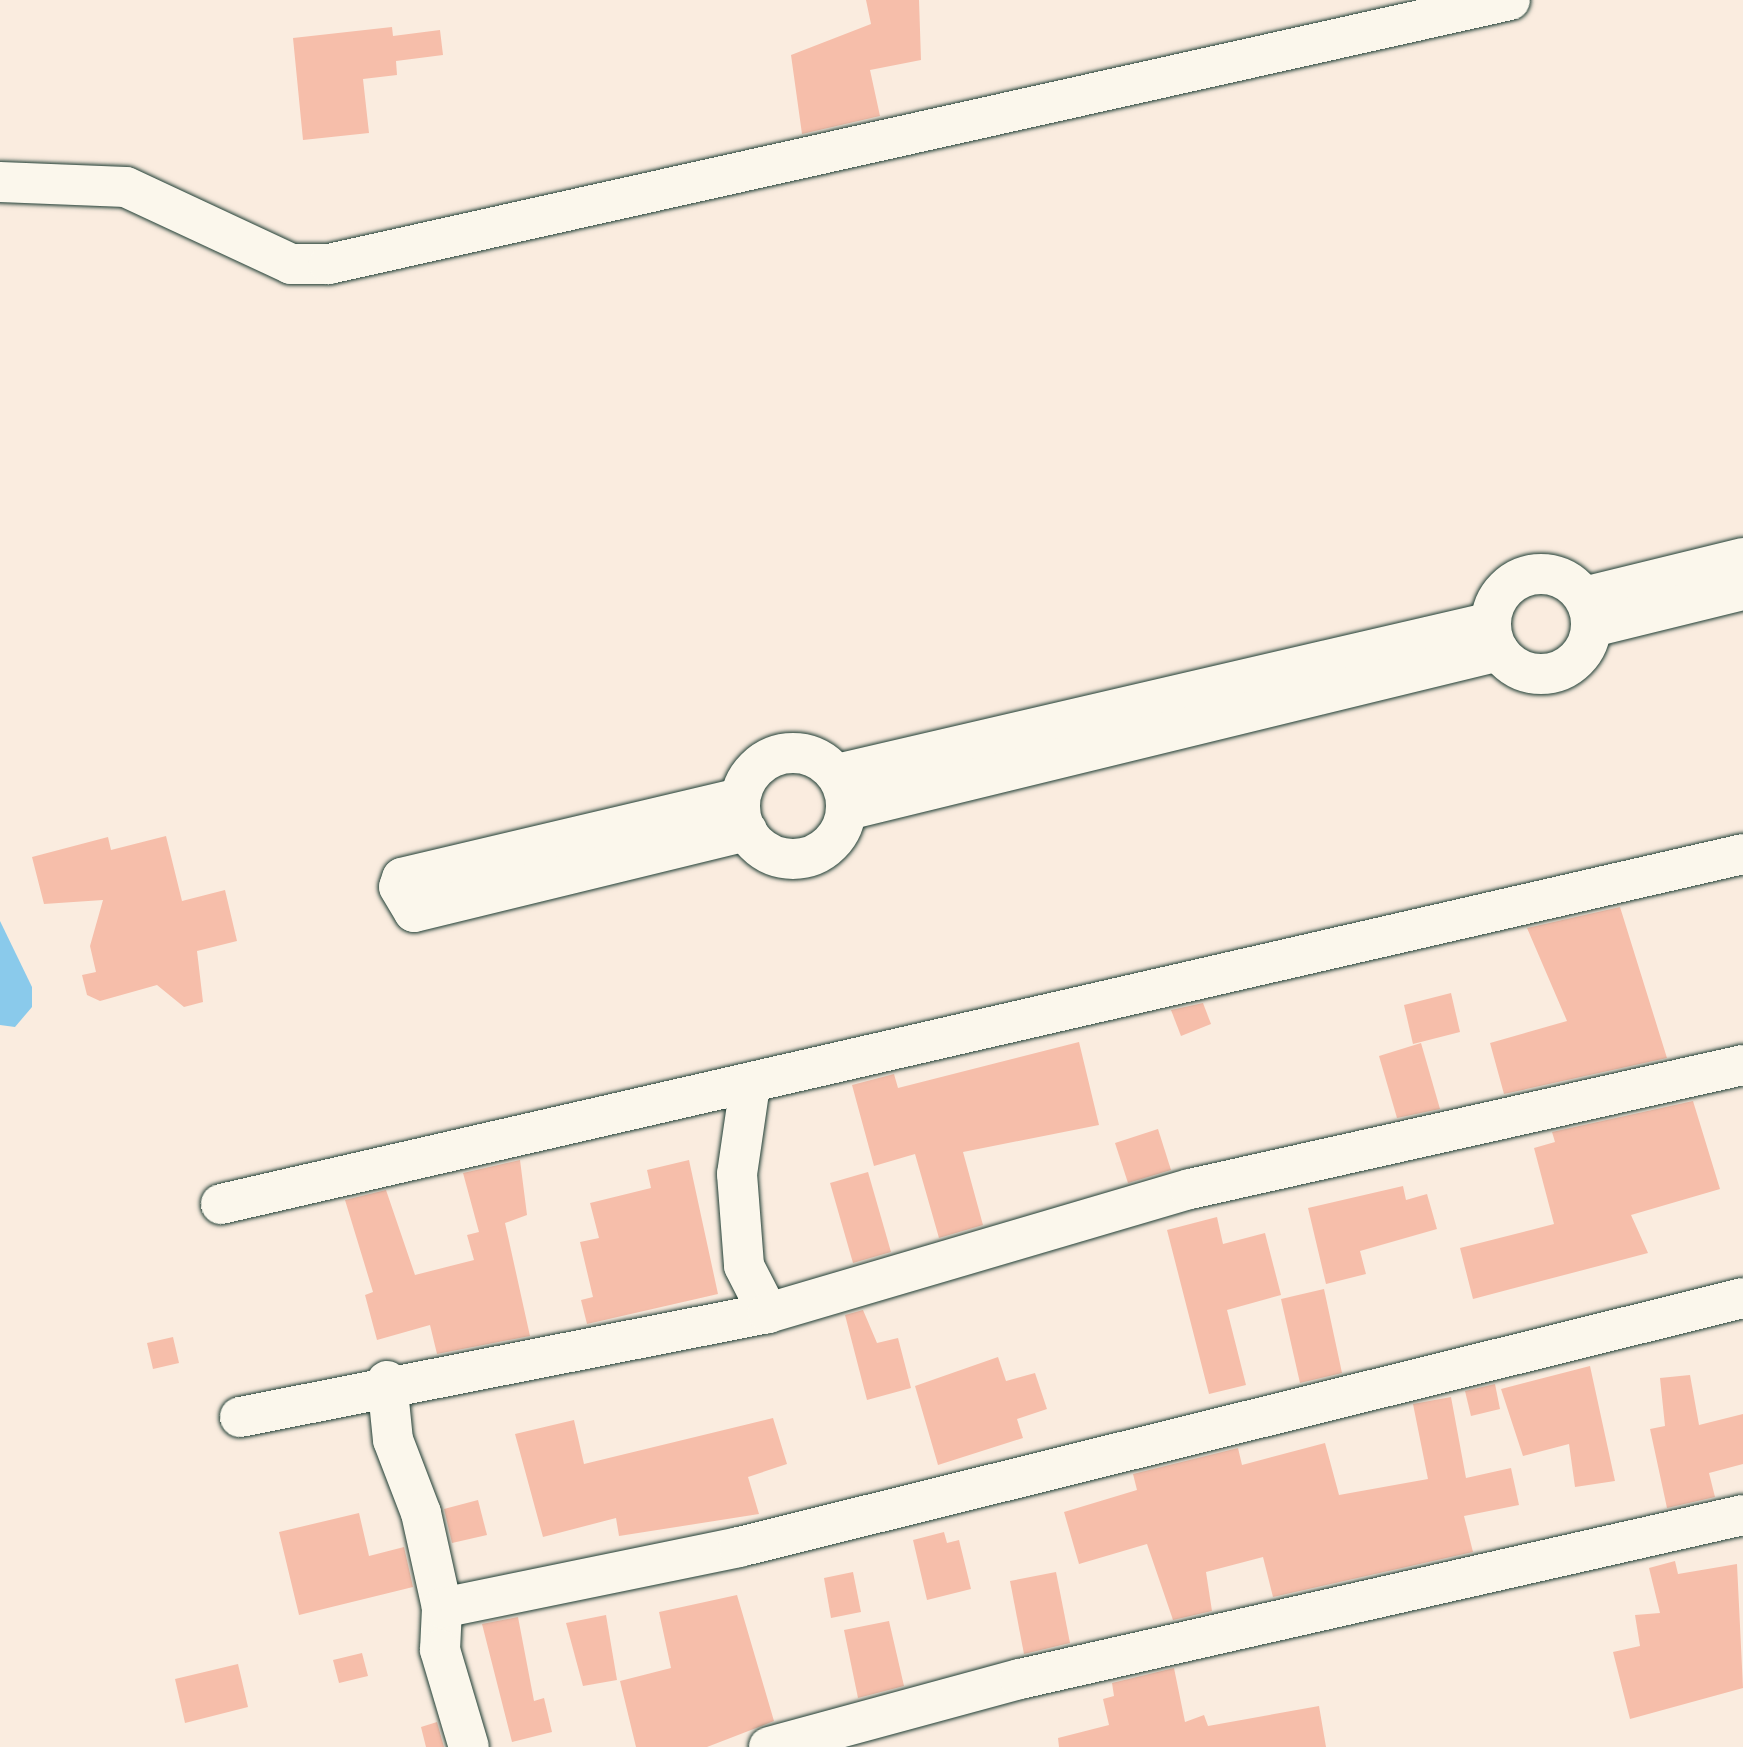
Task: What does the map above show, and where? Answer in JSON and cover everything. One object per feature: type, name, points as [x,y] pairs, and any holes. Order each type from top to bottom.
[{"type":"street","points":[[0,182],[126,187],[291,264],[319,265],[1510,0]]},
{"type":"street","points":[[1588,612],[1743,558]]},
{"type":"street","points":[[1529,576],[1560,577],[1588,612],[1580,656],[1554,673],[1524,672],[1495,636],[1503,592],[1529,576]]},
{"type":"street","points":[[1588,612],[1743,590]]},
{"type":"street","points":[[842,792],[1495,636]]},
{"type":"street","points":[[774,755],[815,756],[842,792],[837,837],[802,858],[774,856],[744,815],[751,772],[774,755]]},
{"type":"street","points":[[744,815],[414,912],[398,886],[402,878],[744,815]]},
{"type":"street","points":[[221,1204],[750,1086],[1743,854]]},
{"type":"street","points":[[240,1417],[388,1381],[768,1312],[1190,1189],[1743,1066]]},
{"type":"street","points":[[750,1086],[736,1174],[744,1266],[768,1312]]},
{"type":"street","points":[[442,1608],[739,1548],[1743,1298]]},
{"type":"street","points":[[388,1381],[393,1440],[442,1608],[440,1650],[469,1747]]},
{"type":"street","points":[[769,1747],[1020,1679],[1743,1515]]},
{"type":"water","points":[[0,921],[32,987],[32,1007],[15,1027],[0,1025]]},
{"type":"building","points":[[866,0],[919,0],[921,60],[870,70],[880,116],[802,134],[791,55],[871,24]]},
{"type":"building","points":[[392,27],[393,36],[440,30],[443,55],[396,61],[397,75],[363,79],[369,133],[303,140],[293,38]]},
{"type":"building","points":[[166,836],[182,901],[225,890],[237,941],[197,951],[203,1002],[184,1007],[157,985],[100,1001],[87,995],[82,975],[96,972],[90,946],[103,900],[44,904],[32,857],[108,837],[111,850]]},
{"type":"building","points":[[1620,907],[1667,1058],[1504,1094],[1490,1043],[1567,1021],[1527,928]]},
{"type":"building","points":[[1451,993],[1460,1032],[1413,1044],[1404,1005]]},
{"type":"building","points":[[1203,1003],[1211,1024],[1181,1036],[1171,1010]]},
{"type":"building","points":[[1079,1042],[1099,1125],[963,1152],[983,1225],[939,1238],[915,1154],[874,1166],[852,1085],[894,1074],[898,1088]]},
{"type":"building","points":[[1421,1043],[1440,1109],[1397,1118],[1379,1056]]},
{"type":"building","points":[[1693,1101],[1720,1189],[1631,1215],[1648,1253],[1473,1299],[1460,1248],[1554,1224],[1534,1148],[1555,1142],[1552,1132]]},
{"type":"building","points":[[1158,1129],[1171,1170],[1128,1183],[1115,1143]]},
{"type":"building","points":[[520,1160],[527,1215],[505,1223],[530,1336],[437,1354],[430,1325],[377,1340],[365,1295],[373,1292],[345,1200],[386,1190],[415,1275],[474,1260],[467,1235],[479,1232],[463,1173]]},
{"type":"building","points":[[689,1160],[718,1294],[587,1324],[581,1300],[593,1297],[580,1242],[599,1238],[590,1203],[651,1188],[647,1170]]},
{"type":"building","points":[[868,1172],[891,1252],[853,1263],[830,1183]]},
{"type":"building","points":[[1403,1186],[1406,1200],[1427,1194],[1437,1229],[1360,1251],[1366,1274],[1326,1284],[1308,1208]]},
{"type":"building","points":[[1217,1217],[1223,1244],[1265,1233],[1281,1295],[1227,1310],[1246,1385],[1209,1394],[1167,1230]]},
{"type":"building","points":[[1324,1289],[1342,1373],[1300,1383],[1281,1299]]},
{"type":"building","points":[[863,1310],[877,1343],[898,1338],[911,1388],[867,1400],[845,1315]]},
{"type":"building","points":[[173,1337],[179,1363],[153,1369],[147,1343]]},
{"type":"building","points":[[998,1357],[1006,1381],[1035,1373],[1047,1409],[1017,1419],[1023,1438],[938,1465],[915,1386]]},
{"type":"building","points":[[1590,1366],[1615,1481],[1575,1487],[1569,1444],[1523,1456],[1501,1389]]},
{"type":"building","points":[[1690,1375],[1699,1425],[1743,1414],[1743,1464],[1709,1473],[1715,1497],[1667,1508],[1650,1429],[1665,1426],[1660,1378]]},
{"type":"building","points":[[1495,1384],[1500,1409],[1471,1416],[1465,1391]]},
{"type":"building","points":[[1451,1397],[1466,1478],[1511,1468],[1519,1505],[1464,1516],[1473,1552],[1273,1597],[1263,1557],[1206,1572],[1212,1611],[1173,1620],[1147,1544],[1079,1564],[1064,1512],[1137,1490],[1133,1474],[1238,1448],[1242,1465],[1325,1443],[1339,1495],[1428,1479],[1413,1404]]},
{"type":"building","points":[[773,1418],[787,1464],[748,1477],[759,1514],[619,1536],[616,1518],[543,1537],[515,1434],[574,1420],[584,1464]]},
{"type":"building","points":[[478,1500],[487,1535],[452,1543],[444,1509]]},
{"type":"building","points":[[359,1513],[369,1556],[404,1547],[413,1587],[299,1615],[279,1532]]},
{"type":"building","points":[[944,1532],[947,1543],[959,1540],[971,1589],[927,1600],[913,1540]]},
{"type":"building","points":[[1675,1561],[1678,1574],[1737,1564],[1743,1688],[1630,1719],[1613,1652],[1640,1646],[1635,1615],[1660,1613],[1649,1568]]},
{"type":"building","points":[[853,1572],[861,1612],[831,1618],[824,1578]]},
{"type":"building","points":[[1056,1572],[1070,1643],[1024,1654],[1010,1581]]},
{"type":"building","points":[[737,1595],[774,1721],[707,1747],[636,1747],[620,1681],[671,1668],[659,1612]]},
{"type":"building","points":[[606,1615],[617,1680],[583,1686],[566,1623]]},
{"type":"building","points":[[518,1617],[534,1701],[544,1698],[552,1732],[512,1742],[482,1624]]},
{"type":"building","points":[[889,1621],[904,1686],[858,1698],[844,1630]]},
{"type":"building","points":[[362,1653],[368,1676],[339,1683],[333,1660]]},
{"type":"building","points":[[238,1664],[248,1707],[185,1723],[175,1679]]},
{"type":"building","points":[[1174,1668],[1185,1722],[1204,1715],[1208,1726],[1319,1706],[1326,1747],[1059,1747],[1058,1738],[1109,1725],[1103,1699],[1114,1696],[1112,1683]]},
{"type":"building","points":[[437,1722],[444,1747],[426,1747],[421,1727]]}]
